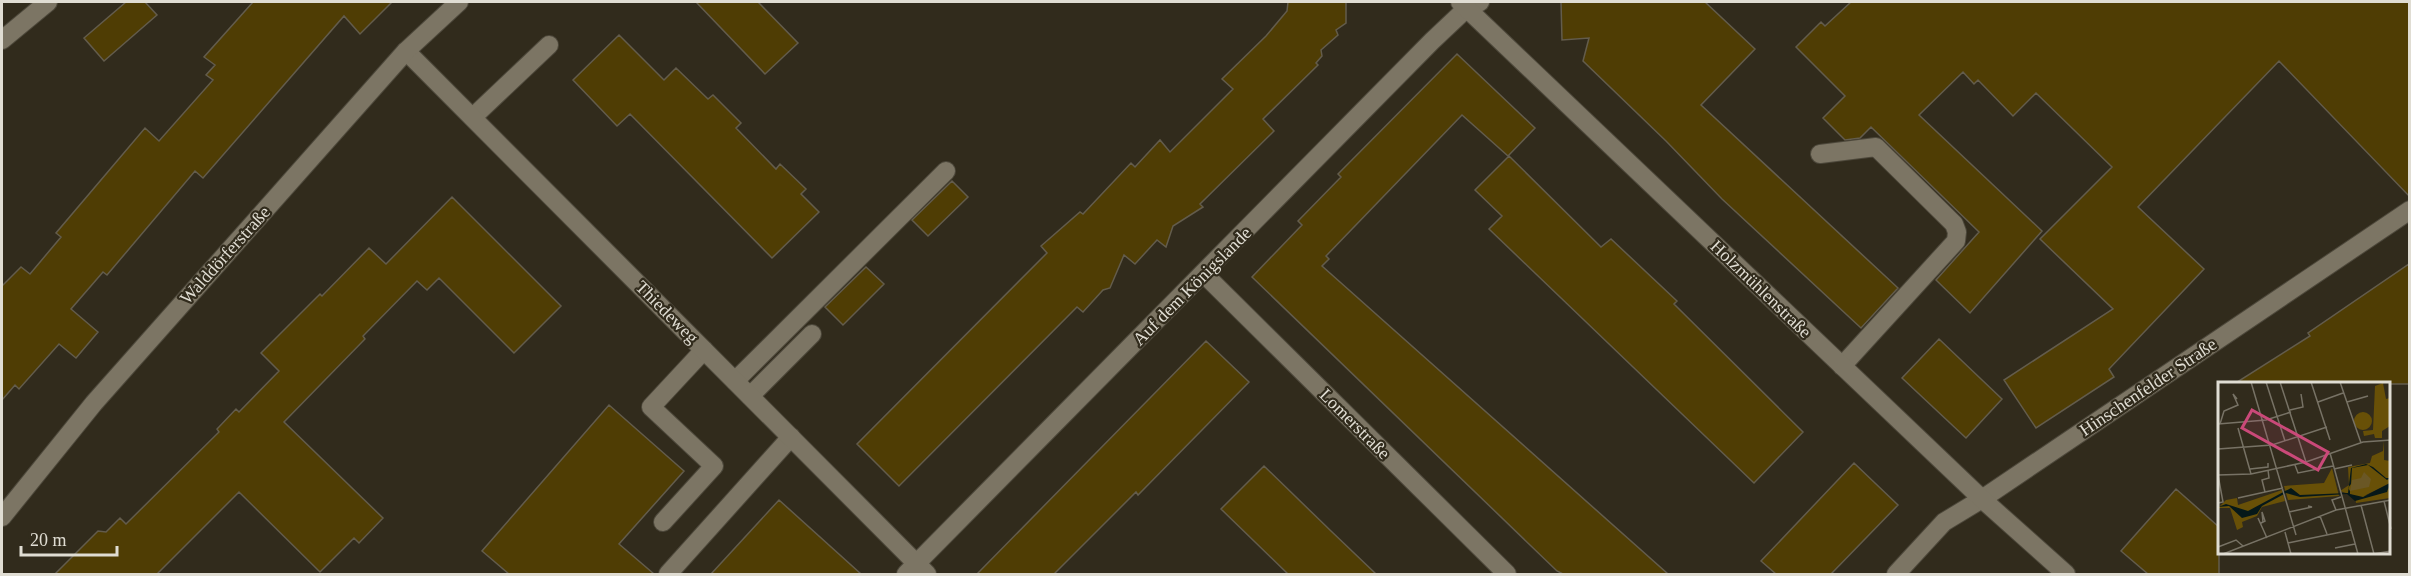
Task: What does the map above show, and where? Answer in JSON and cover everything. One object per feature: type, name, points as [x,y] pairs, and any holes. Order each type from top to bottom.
[{"type":"street","points":[[2,40],[48,2]]},
{"type":"street","name":"Walddörferstraße","points":[[2,517],[94,403],[406,51],[459,2]]},
{"type":"street","name":"Auf dem Königslande","points":[[916,571],[1469,4]]},
{"type":"street","name":"Holzmühlenstraße","points":[[1469,4],[1842,366],[1982,499],[2066,574]]},
{"type":"street","points":[[473,117],[549,45]]},
{"type":"street","name":"Thiedeweg","points":[[406,51],[791,437],[916,571]]},
{"type":"street","points":[[1820,154],[1875,147],[1954,224],[1957,232],[1956,241],[1842,366]]},
{"type":"street","points":[[735,381],[946,171]]},
{"type":"street","name":"Hinschenfelder Straße","points":[[1896,574],[1944,522],[1982,499],[2409,210]]},
{"type":"street","name":"Lomerstraße","points":[[1204,274],[1507,574]]},
{"type":"street","points":[[750,396],[812,334]]},
{"type":"street","points":[[663,522],[714,466],[651,407],[704,350]]},
{"type":"street","points":[[668,574],[791,437]]},
{"type":"building","points":[[126,2],[145,2],[157,15],[104,61],[84,38]]},
{"type":"building","points":[[253,2],[392,2],[360,34],[344,16],[203,178],[195,171],[107,275],[103,272],[71,309],[98,332],[76,358],[59,344],[19,389],[15,385],[2,400],[2,286],[21,267],[30,274],[61,237],[56,233],[145,128],[159,141],[213,80],[206,75],[215,65],[204,57]]},
{"type":"building","points":[[696,2],[758,2],[798,43],[765,74]]},
{"type":"building","points":[[1288,2],[1346,2],[1346,23],[1336,30],[1338,35],[1321,50],[1322,56],[1316,63],[1318,65],[1263,119],[1274,131],[1200,204],[1203,207],[1173,226],[1166,247],[1157,240],[1135,264],[1124,255],[1110,288],[1103,290],[1083,312],[1077,307],[899,486],[857,444],[1047,253],[1041,246],[1080,212],[1083,214],[1131,163],[1135,167],[1160,140],[1170,152],[1233,89],[1222,79],[1266,36],[1287,11]]},
{"type":"building","points":[[1561,2],[1705,2],[1755,49],[1701,105],[1898,288],[1861,328],[1722,199],[1583,61],[1589,38],[1562,40]]},
{"type":"building","points":[[1851,2],[2409,2],[2409,196],[2279,61],[2138,207],[2204,269],[2109,369],[2114,377],[2036,428],[2004,380],[2113,309],[2040,239],[2112,167],[2036,93],[2013,116],[1978,80],[1974,84],[1963,72],[1919,115],[2042,231],[1970,313],[1936,280],[1979,232],[1871,127],[1860,138],[1845,140],[1823,118],[1845,96],[1796,47],[1821,22],[1825,26]]},
{"type":"building","points":[[619,35],[664,80],[676,68],[708,99],[713,95],[741,123],[736,128],[776,169],[780,164],[806,189],[801,194],[819,212],[772,258],[630,114],[617,126],[573,80]]},
{"type":"building","points":[[1457,54],[1535,128],[1508,156],[1462,115],[1326,256],[1329,259],[1322,266],[1668,574],[1563,574],[1557,571],[1252,277],[1302,225],[1298,221],[1341,177],[1338,174]]},
{"type":"building","points":[[1509,156],[1601,247],[1611,239],[1677,301],[1674,304],[1803,432],[1754,483],[1489,229],[1502,216],[1475,190]]},
{"type":"building","points":[[952,181],[968,197],[928,236],[912,220]]},
{"type":"building","points":[[452,197],[561,306],[514,353],[439,278],[427,290],[417,281],[363,336],[365,339],[284,422],[383,518],[359,543],[354,538],[320,572],[239,492],[157,574],[55,574],[98,531],[106,532],[120,518],[126,524],[219,432],[217,429],[236,409],[239,412],[279,371],[261,353],[320,294],[322,296],[369,248],[386,264]]},
{"type":"building","points":[[2409,264],[2409,384],[2237,382],[2310,336],[2308,333]]},
{"type":"building","points":[[866,267],[884,284],[843,325],[825,307]]},
{"type":"building","points":[[1939,339],[2002,399],[1966,438],[1902,378]]},
{"type":"building","points":[[1206,341],[1249,382],[1201,431],[1138,495],[1136,492],[1054,574],[977,574]]},
{"type":"building","points":[[609,405],[684,471],[619,544],[654,574],[509,574],[482,551]]},
{"type":"building","points":[[1854,463],[1898,505],[1831,574],[1776,574],[1761,561]]},
{"type":"building","points":[[1264,466],[1376,574],[1288,574],[1221,509]]},
{"type":"building","points":[[2176,489],[2218,526],[2219,574],[2148,574],[2121,551]]},
{"type":"building","points":[[779,500],[861,574],[711,574]]}]
